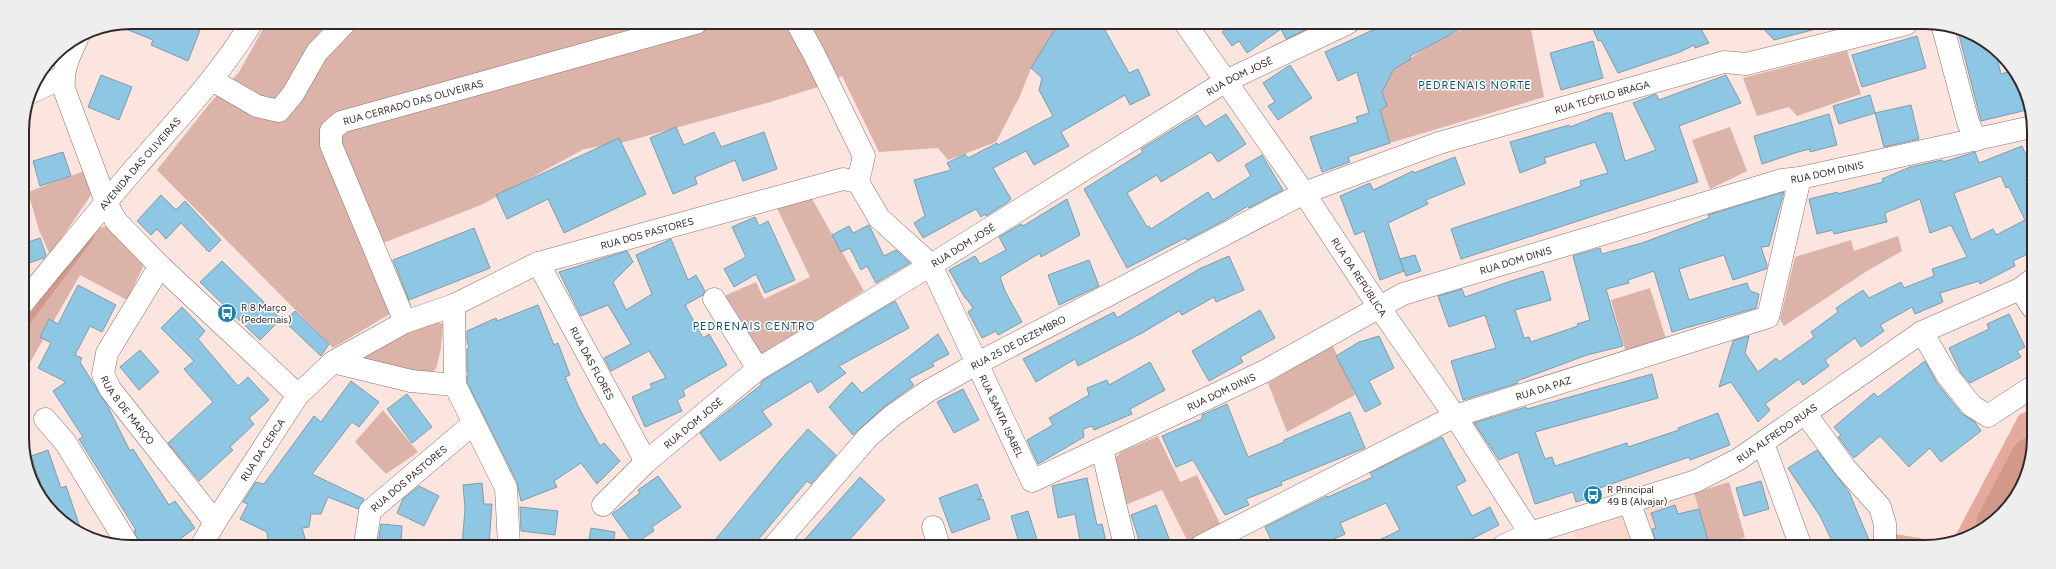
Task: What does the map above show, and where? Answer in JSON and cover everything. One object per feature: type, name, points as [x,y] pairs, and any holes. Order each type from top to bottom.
[{"type":"street","name":"AVENIDA DAS OLIVEIRAS","points":[[29,296],[106,202],[212,80],[235,50],[248,29]]},
{"type":"street","points":[[212,80],[257,106],[279,111],[293,94],[318,52],[339,29]]},
{"type":"street","name":"RUA CERRADO DAS OLIVEIRAS","points":[[405,322],[331,145],[331,131],[341,122],[674,29]]},
{"type":"street","points":[[800,29],[864,156],[858,182],[879,218],[931,265]]},
{"type":"street","name":"RUA DA REPÚBLICA","points":[[1189,29],[1304,193],[1379,307],[1455,416],[1530,533]]},
{"type":"street","name":"RUA DOM JOSÉ","points":[[603,505],[646,462],[758,369],[931,265],[1226,81],[1335,29]]},
{"type":"street","name":"RUA TEÓFILO BRAGA","points":[[1304,193],[1438,143],[1717,64],[1731,62],[1746,64],[1886,29]]},
{"type":"street","points":[[1944,31],[1968,122],[1976,140]]},
{"type":"street","points":[[74,46],[65,65],[63,77],[67,100],[106,202],[116,221],[160,266],[298,395]]},
{"type":"street","points":[[39,89],[63,77]]},
{"type":"street","name":"RUA DOM DINIS","points":[[1032,481],[1263,372],[1341,324],[1379,307],[1403,294],[1782,180],[1800,178],[2027,128]]},
{"type":"street","name":"RUA DA PAZ","points":[[1213,540],[1455,416],[1768,317],[1800,178]]},
{"type":"street","name":"RUA DOS PASTORES","points":[[454,304],[538,263],[843,179],[858,182]]},
{"type":"street","name":"RUA 25 DE DEZEMBRO","points":[[779,540],[868,437],[892,416],[928,391],[978,363],[1304,193]]},
{"type":"street","name":"RUA DAS FLORES","points":[[538,263],[646,462]]},
{"type":"street","name":"RUA SANTA ISABEL","points":[[931,265],[1032,481]]},
{"type":"street","name":"RUA 8 DE MARÇO","points":[[160,266],[107,353],[103,374],[110,389],[215,522]]},
{"type":"street","name":"RUA ALFREDO RUAS","points":[[1515,540],[1530,533],[1696,481],[1740,459],[1922,332],[2026,284]]},
{"type":"street","points":[[714,299],[758,369]]},
{"type":"street","points":[[454,304],[455,385],[506,488],[509,540]]},
{"type":"street","name":"RUA DA CERCA","points":[[205,540],[298,395],[333,362],[405,322],[454,304]]},
{"type":"street","points":[[1922,332],[1947,375],[1972,406],[1988,416],[2027,390]]},
{"type":"street","points":[[333,362],[411,381],[455,385]]},
{"type":"street","points":[[1804,414],[1846,469],[1880,507],[1885,524],[1885,540]]},
{"type":"street","points":[[45,419],[65,442],[125,540]]},
{"type":"street","name":"RUA DOS PASTORES","points":[[366,540],[370,510],[474,423]]},
{"type":"street","points":[[1762,443],[1799,540]]},
{"type":"street","points":[[1102,449],[1124,540]]},
{"type":"street","points":[[1629,501],[1644,540]]},
{"type":"shaded area","points":[[263,29],[1056,29],[1031,68],[1020,96],[996,142],[948,160],[938,148],[879,152],[842,76],[821,86],[767,103],[624,142],[584,149],[481,205],[383,243],[411,305],[388,315],[333,348],[157,170],[210,103],[239,72]]},
{"type":"shaded area","points":[[1464,29],[1531,29],[1544,97],[1390,143],[1380,110],[1387,106],[1382,92],[1394,69],[1430,45]]},
{"type":"shaded area","points":[[1847,51],[1861,94],[1797,116],[1789,107],[1757,116],[1743,78]]},
{"type":"shaded area","points":[[1730,127],[1747,171],[1710,189],[1692,140]]},
{"type":"shaded area","points":[[84,171],[91,195],[50,255],[39,230],[29,192]]},
{"type":"shaded area","points":[[811,197],[864,291],[761,355],[722,297],[756,282],[764,299],[810,277],[776,206]]},
{"type":"shaded area","points":[[108,226],[141,259],[143,267],[127,300],[80,275],[29,364],[29,313],[94,229]]},
{"type":"shaded area","points":[[1898,236],[1902,251],[1867,271],[1784,326],[1780,319],[1795,257],[1851,240],[1854,251]]},
{"type":"shaded area","points":[[1650,288],[1666,339],[1626,353],[1611,300]]},
{"type":"shaded area","points":[[432,320],[443,324],[441,348],[436,369],[427,375],[364,362],[364,356],[373,347]]},
{"type":"shaded area","points":[[1332,344],[1355,395],[1287,432],[1268,383]]},
{"type":"shaded area","points":[[383,410],[418,452],[386,474],[355,442]]},
{"type":"shaded area","points":[[2027,411],[2026,451],[2022,471],[2010,495],[1992,515],[1982,523],[1956,535],[2019,415]]},
{"type":"shaded area","points":[[1158,436],[1180,482],[1197,475],[1222,528],[1201,540],[1187,540],[1162,490],[1123,506],[1114,459],[1121,452]]},
{"type":"shaded area","points":[[1729,482],[1745,537],[1738,540],[1708,540],[1694,493]]},
{"type":"shaded area","points":[[1694,493],[1708,540],[1576,540],[1573,532]]},
{"type":"shaded area","points":[[1895,534],[1931,540],[1893,540]]},
{"type":"building","points":[[126,29],[200,30],[188,61],[151,45],[153,40]]},
{"type":"building","points":[[1055,29],[1104,29],[1129,73],[1138,69],[1150,95],[1130,105],[1125,95],[1061,132],[1069,146],[1034,165],[1026,151],[993,168],[1011,199],[1008,202],[986,216],[985,214],[981,217],[976,209],[923,238],[914,223],[925,216],[914,180],[951,170],[947,163],[965,154],[968,158],[997,143],[998,145],[1053,116],[1039,90],[1042,78],[1031,68]]},
{"type":"building","points":[[1226,29],[1281,29],[1247,53],[1239,41],[1232,46],[1222,32]]},
{"type":"building","points":[[1281,29],[1305,29],[1305,30],[1286,39]]},
{"type":"building","points":[[1375,29],[1461,29],[1410,56],[1411,59],[1394,69],[1382,92],[1387,106],[1380,110],[1390,143],[1348,157],[1350,162],[1322,172],[1310,137],[1358,122],[1356,117],[1369,113],[1357,72],[1338,81],[1325,52]]},
{"type":"building","points":[[1593,29],[1701,29],[1709,43],[1695,48],[1694,45],[1680,52],[1618,73],[1601,40],[1598,41]]},
{"type":"building","points":[[1764,29],[1816,29],[1774,40]]},
{"type":"building","points":[[1959,34],[1982,46],[1997,59],[2001,74],[2008,72],[2022,98],[2025,110],[1981,121]]},
{"type":"building","points":[[1917,36],[1926,68],[1862,87],[1852,55]]},
{"type":"building","points":[[1593,41],[1603,78],[1561,90],[1550,53]]},
{"type":"building","points":[[1290,65],[1312,98],[1278,120],[1268,106],[1275,102],[1263,83]]},
{"type":"building","points":[[101,75],[132,87],[119,120],[88,107]]},
{"type":"building","points":[[1726,75],[1741,103],[1679,126],[1698,182],[1461,259],[1451,229],[1581,186],[1580,181],[1608,173],[1595,142],[1544,158],[1546,163],[1520,173],[1510,142],[1569,125],[1570,127],[1606,113],[1612,113],[1625,161],[1656,150],[1633,103],[1656,94],[1659,100]]},
{"type":"building","points":[[1870,95],[1875,113],[1839,124],[1833,106]]},
{"type":"building","points":[[1911,105],[1919,139],[1884,147],[1875,113]]},
{"type":"building","points":[[1226,114],[1246,144],[1218,162],[1211,152],[1161,182],[1157,175],[1127,193],[1147,227],[1149,226],[1151,229],[1208,192],[1213,200],[1251,176],[1245,165],[1262,155],[1283,190],[1249,208],[1248,206],[1187,240],[1185,238],[1127,268],[1084,189],[1143,152],[1141,149],[1197,115],[1205,127]]},
{"type":"building","points":[[1829,114],[1837,145],[1810,152],[1810,149],[1798,152],[1762,164],[1754,136]]},
{"type":"building","points":[[676,127],[684,145],[714,132],[721,147],[764,132],[777,169],[743,181],[735,160],[695,177],[697,184],[673,194],[650,138]]},
{"type":"building","points":[[619,138],[646,194],[564,233],[548,199],[507,219],[496,195]]},
{"type":"building","points":[[2022,146],[2027,158],[2027,180],[2024,181],[2027,187],[2027,254],[2013,261],[2015,266],[1980,284],[1979,281],[1940,293],[1943,302],[1915,314],[1912,307],[1880,325],[1884,331],[1861,347],[1855,338],[1825,360],[1829,366],[1803,385],[1799,379],[1765,404],[1770,410],[1758,422],[1731,382],[1719,387],[1733,341],[1749,336],[1745,353],[1758,372],[1776,358],[1779,362],[1814,337],[1811,332],[1838,312],[1836,308],[1863,290],[1869,298],[1901,282],[1904,288],[1934,276],[1932,269],[1967,257],[1951,225],[1930,233],[1920,199],[1885,213],[1887,222],[1834,234],[1833,230],[1817,234],[1809,199],[1838,192],[1838,194],[1883,182],[1882,179],[1910,167],[1942,160],[1943,162],[1975,152],[1979,163]],"holes":[[[2001,176],[2006,188],[2009,187],[2025,220],[1996,235],[1993,229],[1971,240],[1954,193]]]},
{"type":"building","points":[[63,152],[71,176],[40,186],[33,161]]},
{"type":"building","points":[[1455,157],[1465,184],[1426,200],[1428,204],[1388,223],[1404,271],[1380,280],[1364,231],[1355,235],[1340,196],[1370,183],[1373,190],[1413,171],[1414,173]]},
{"type":"building","points":[[1784,192],[1769,246],[1761,247],[1767,265],[1766,269],[1733,280],[1724,255],[1679,269],[1689,300],[1747,283],[1750,291],[1759,294],[1756,308],[1672,332],[1654,271],[1628,280],[1629,283],[1606,289],[1623,346],[1587,355],[1517,381],[1518,383],[1463,400],[1451,361],[1496,348],[1485,315],[1449,327],[1438,296],[1462,289],[1465,297],[1543,271],[1551,300],[1515,310],[1524,338],[1529,337],[1531,342],[1578,326],[1577,324],[1590,320],[1573,256],[1600,248],[1602,254],[1642,243],[1709,218],[1708,215]]},
{"type":"building","points":[[161,195],[176,210],[185,201],[221,240],[209,252],[181,223],[166,239],[157,229],[151,235],[137,221]]},
{"type":"building","points":[[1067,199],[1080,235],[1041,257],[1040,253],[1000,277],[1005,291],[1022,322],[998,335],[996,331],[982,338],[968,312],[973,308],[965,298],[949,270],[975,256],[980,264],[1006,250],[999,237],[1021,224],[1023,226]]},
{"type":"building","points":[[755,217],[759,226],[768,221],[795,280],[765,293],[756,274],[734,287],[724,269],[746,257],[732,227]]},
{"type":"building","points":[[869,225],[884,256],[896,250],[910,263],[876,283],[867,266],[861,270],[850,248],[841,252],[832,235],[849,226],[853,233]]},
{"type":"building","points":[[474,228],[490,268],[409,300],[393,260]]},
{"type":"building","points":[[40,238],[46,255],[44,258],[29,263],[29,242]]},
{"type":"building","points":[[671,239],[688,280],[696,275],[705,291],[703,295],[685,305],[703,338],[709,334],[727,365],[683,390],[685,396],[677,400],[682,411],[645,427],[632,397],[652,388],[650,384],[666,378],[649,351],[611,371],[604,358],[631,344],[608,305],[581,316],[559,272],[627,251],[633,262],[613,282],[626,310],[652,294],[636,255]]},
{"type":"building","points":[[1415,255],[1421,271],[1406,276],[1400,259]]},
{"type":"building","points":[[1229,256],[1244,290],[1216,302],[1214,297],[1182,315],[1179,311],[1142,333],[1078,366],[1075,359],[1036,382],[1023,359],[1114,312],[1117,318],[1199,269]]},
{"type":"building","points":[[1089,260],[1099,286],[1059,305],[1048,275]]},
{"type":"building","points":[[222,261],[281,319],[260,340],[200,282]]},
{"type":"building","points":[[78,285],[116,305],[102,332],[90,326],[75,355],[82,358],[80,362],[108,407],[130,451],[133,449],[169,505],[175,501],[195,528],[179,540],[138,540],[134,531],[136,530],[79,439],[83,437],[53,391],[66,382],[38,368],[51,343],[40,337],[49,319],[58,324]]},
{"type":"building","points":[[895,301],[909,328],[839,366],[846,373],[818,393],[811,381],[762,411],[772,425],[720,461],[700,433],[761,385],[765,379]]},
{"type":"building","points":[[538,305],[554,345],[558,343],[570,375],[565,377],[580,410],[600,446],[604,443],[620,461],[597,484],[581,463],[554,481],[557,487],[521,501],[517,482],[467,382],[467,376],[469,375],[467,371],[467,349],[469,347],[467,342],[467,331],[496,318],[497,321]]},
{"type":"building","points":[[182,307],[205,331],[198,339],[238,386],[248,377],[269,400],[249,418],[254,424],[230,447],[233,450],[199,481],[168,443],[213,402],[184,369],[194,361],[161,328]]},
{"type":"building","points":[[1260,310],[1275,338],[1240,357],[1243,362],[1209,381],[1192,351]]},
{"type":"building","points":[[295,311],[329,344],[321,356],[284,321]]},
{"type":"building","points":[[2009,314],[2025,347],[2017,351],[2021,357],[1970,383],[1961,373],[1949,348],[1989,329],[1987,324]]},
{"type":"building","points":[[938,334],[949,354],[932,363],[934,366],[909,379],[914,385],[884,407],[853,435],[829,407],[852,382],[862,393]]},
{"type":"building","points":[[1379,336],[1394,368],[1369,381],[1381,404],[1365,412],[1336,356],[1359,342]]},
{"type":"building","points":[[140,350],[159,372],[139,390],[120,367]]},
{"type":"building","points":[[1925,361],[1937,383],[1962,414],[1975,422],[1981,431],[1941,462],[1930,448],[1909,467],[1880,436],[1854,458],[1838,437],[1841,435],[1834,427],[1874,393],[1878,397]]},
{"type":"building","points":[[1150,362],[1165,390],[1130,409],[1132,414],[1094,430],[1092,426],[1083,429],[1084,437],[1038,464],[1027,440],[1053,425],[1049,418],[1089,395],[1087,388],[1107,380],[1109,385]]},
{"type":"building","points":[[1652,374],[1658,398],[1535,432],[1545,459],[1552,457],[1555,466],[1627,443],[1628,447],[1679,430],[1678,428],[1718,413],[1730,445],[1690,460],[1689,457],[1591,491],[1592,497],[1576,502],[1573,492],[1535,504],[1518,452],[1499,460],[1474,423],[1526,407],[1527,409]]},
{"type":"building","points":[[351,381],[379,402],[359,427],[352,422],[312,474],[364,499],[358,509],[328,497],[321,514],[311,514],[309,527],[302,528],[306,540],[268,540],[267,532],[240,519],[248,504],[243,502],[256,482],[264,484],[314,416],[321,422]]},
{"type":"building","points":[[963,389],[979,420],[954,433],[937,402]]},
{"type":"building","points":[[407,394],[432,427],[412,443],[387,409]]},
{"type":"building","points":[[1227,404],[1248,457],[1350,412],[1365,448],[1281,482],[1282,485],[1246,499],[1249,505],[1225,515],[1193,460],[1176,467],[1162,436],[1202,419],[1202,415]]},
{"type":"building","points":[[808,429],[836,455],[811,484],[807,481],[758,540],[715,540],[782,458]]},
{"type":"building","points":[[1442,437],[1466,481],[1456,486],[1472,516],[1490,507],[1499,525],[1470,540],[1379,540],[1400,530],[1386,503],[1340,523],[1345,534],[1332,540],[1271,540],[1265,527],[1327,496],[1328,497],[1373,477],[1370,473]]},
{"type":"building","points":[[48,450],[61,488],[66,486],[80,526],[64,515],[50,500],[42,486],[31,456]]},
{"type":"building","points":[[1817,450],[1849,492],[1869,540],[1832,540],[1820,516],[1788,468]]},
{"type":"building","points":[[658,476],[681,507],[652,527],[654,531],[640,540],[631,540],[612,514],[640,493],[638,490]]},
{"type":"building","points":[[860,477],[885,500],[849,540],[804,540]]},
{"type":"building","points":[[1087,478],[1097,525],[1102,524],[1106,540],[1080,540],[1075,514],[1058,518],[1052,486]]},
{"type":"building","points":[[1761,481],[1769,509],[1744,516],[1736,488]]},
{"type":"building","points":[[482,483],[484,504],[492,504],[489,540],[462,540],[465,509],[463,485]]},
{"type":"building","points":[[977,484],[982,497],[977,500],[983,499],[990,519],[952,533],[939,498]]},
{"type":"building","points":[[419,486],[439,496],[424,526],[397,513],[403,499]]},
{"type":"building","points":[[1156,505],[1170,540],[1139,540],[1131,515]]},
{"type":"building","points":[[1675,505],[1678,514],[1699,509],[1708,540],[1655,540],[1652,529],[1656,528],[1651,513]]},
{"type":"building","points":[[520,507],[558,511],[555,535],[521,531]]},
{"type":"building","points":[[1028,511],[1037,540],[1018,540],[1011,516]]},
{"type":"building","points":[[381,524],[402,526],[401,540],[379,540]]},
{"type":"building","points":[[591,528],[615,532],[614,540],[589,540]]},
{"type":"waterway","points":[[29,320],[92,236]]},
{"type":"waterway","points":[[2002,505],[2024,463]]},
{"type":"place","name":"R 8 Março (Pedernais)","points":[[227,313]]},
{"type":"place","name":"R Principal 49 B (Alvajar)","points":[[1593,495]]},
{"type":"district","name":"PEDRENAIS NORTE","points":[[1475,85]]},
{"type":"district","name":"PEDRENAIS CENTRO","points":[[754,326]]}]
